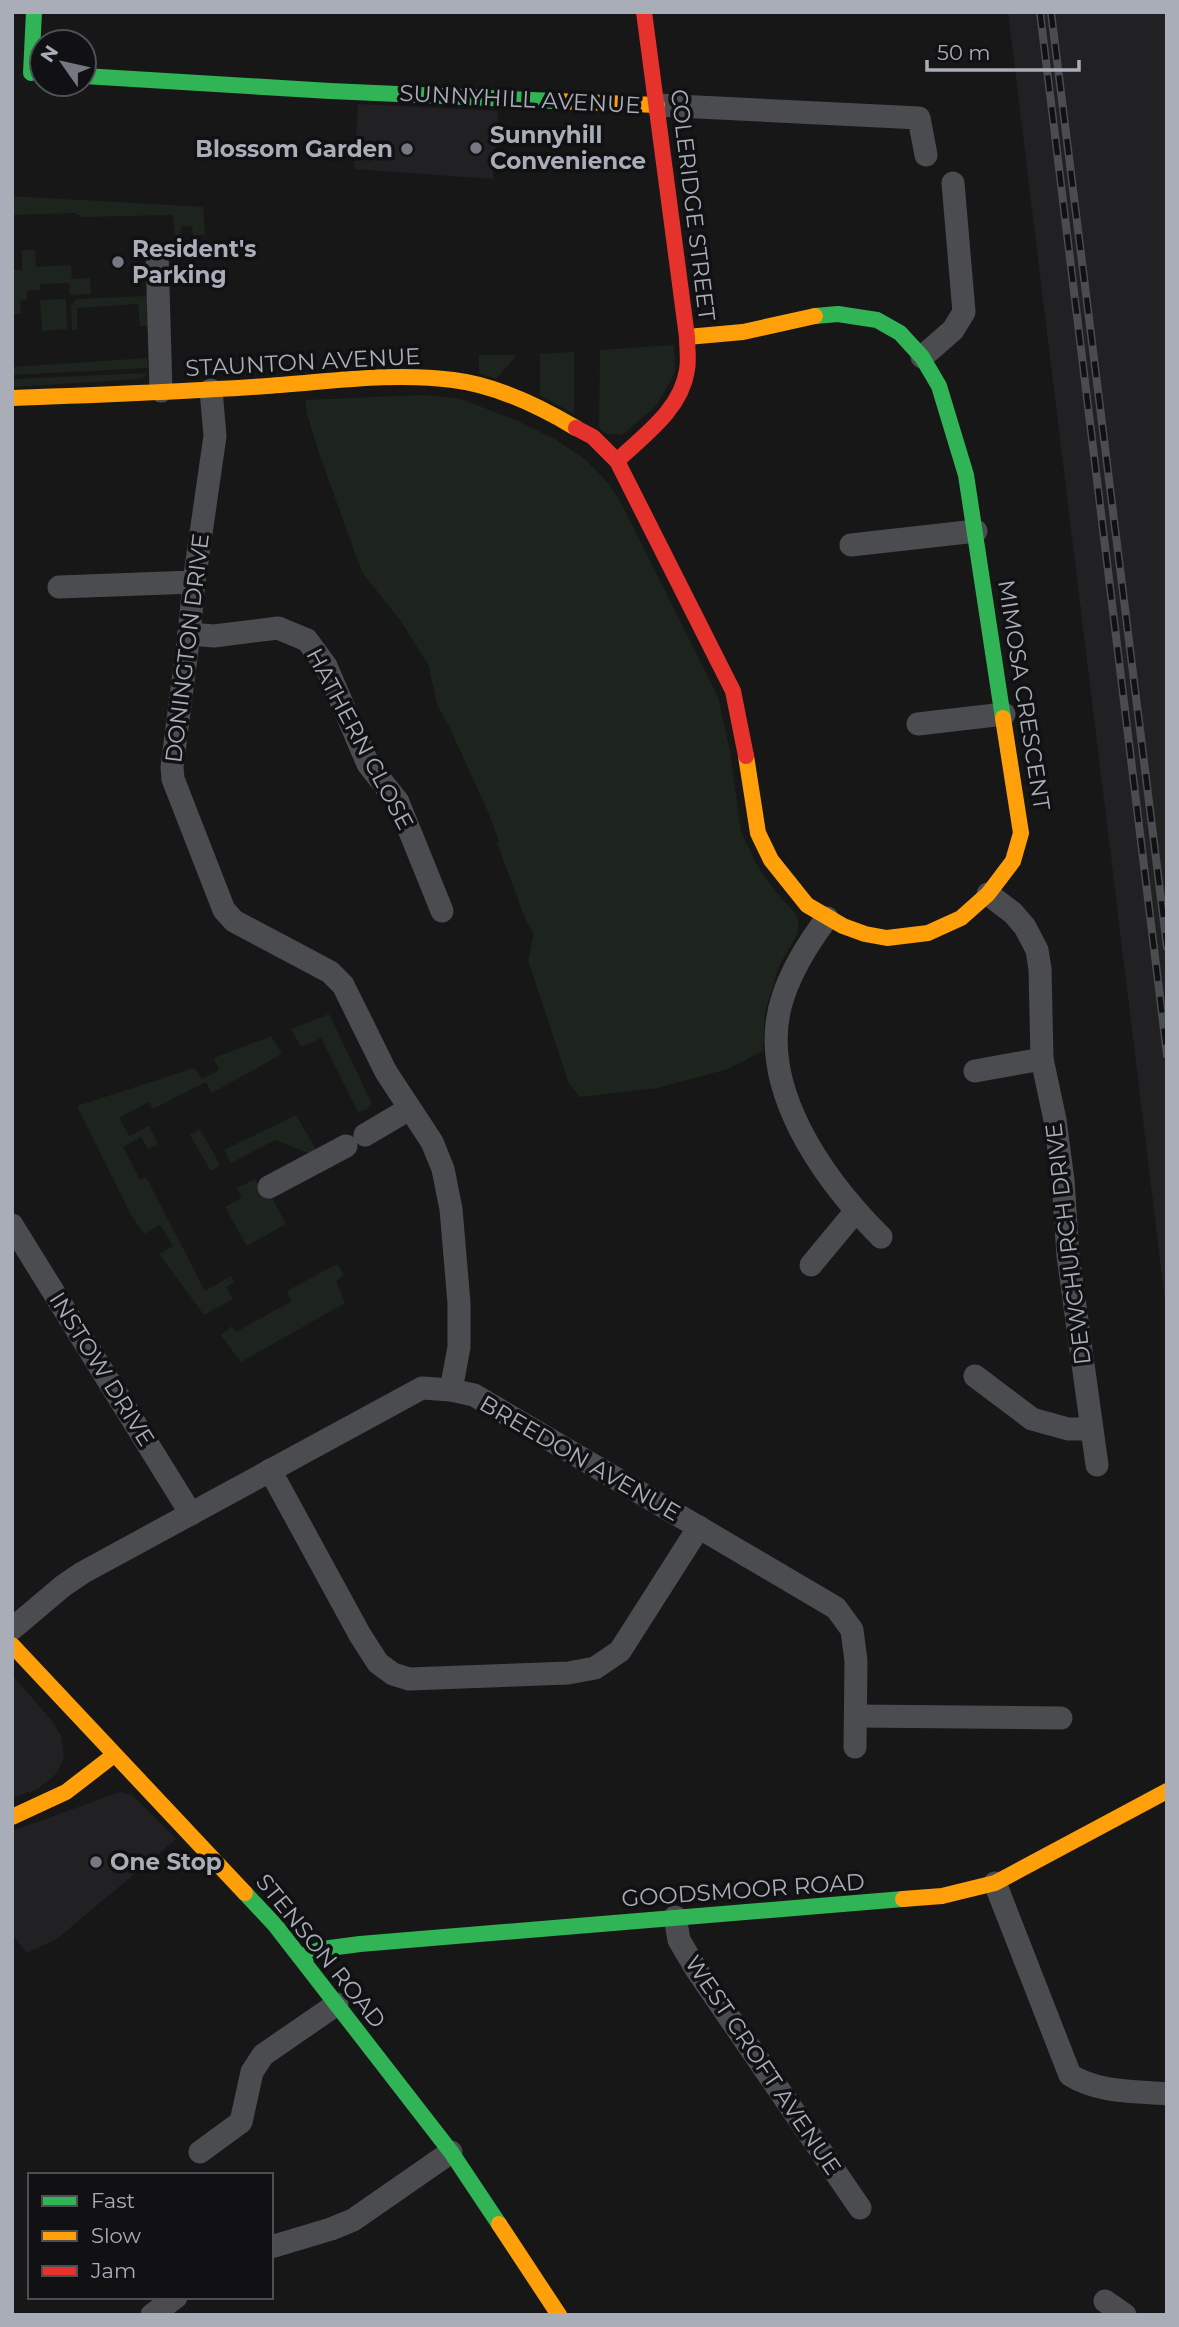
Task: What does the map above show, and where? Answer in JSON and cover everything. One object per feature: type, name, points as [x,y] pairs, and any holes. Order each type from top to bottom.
[{"type":"street","name":"COLERIDGE STREET","points":[[617,461],[656,425],[679,394],[687,372],[687,337],[644,12]]},
{"type":"street","name":"SUNNYHILL AVENUE","points":[[98,77],[919,118],[926,155]]},
{"type":"street","points":[[922,357],[953,330],[964,312],[953,183]]},
{"type":"street","points":[[157,253],[161,391]]},
{"type":"street","name":"MIMOSA CRESCENT","points":[[617,461],[733,691],[743,735],[758,833],[771,860],[792,888],[807,905],[827,918],[865,934],[887,938],[928,933],[961,918],[988,894],[1013,861],[1021,833],[966,475],[939,386],[922,357],[900,333],[877,320],[824,314],[743,332],[687,337]]},
{"type":"street","name":"STAUNTON AVENUE","points":[[12,398],[211,390],[410,377],[455,380],[503,393],[549,412],[593,437],[617,461]]},
{"type":"street","name":"DONINGTON DRIVE","points":[[211,390],[215,436],[194,582],[190,634],[172,767],[173,779],[224,911],[234,921],[330,972],[343,985],[386,1072],[432,1142],[443,1169],[451,1209],[459,1303],[459,1347],[451,1390]]},
{"type":"street","points":[[852,545],[976,531]]},
{"type":"street","points":[[58,587],[194,582]]},
{"type":"street","name":"HATHERN CLOSE","points":[[190,634],[214,636],[278,628],[307,640],[326,666],[368,764],[398,802],[442,911]]},
{"type":"street","points":[[918,724],[1004,714]]},
{"type":"street","name":"DEWCHURCH DRIVE","points":[[988,894],[1013,913],[1025,927],[1037,950],[1040,968],[1042,1059],[1055,1120],[1063,1180],[1068,1256],[1097,1465]]},
{"type":"street","points":[[827,918],[798,963],[783,997],[778,1019],[778,1052],[783,1088],[802,1135],[834,1185],[855,1212],[881,1237]]},
{"type":"street","points":[[975,1071],[1042,1059]]},
{"type":"street","points":[[269,1186],[409,1109]]},
{"type":"street","points":[[811,1265],[855,1212]]},
{"type":"street","name":"INSTOW DRIVE","points":[[12,1225],[191,1514]]},
{"type":"street","points":[[975,1376],[1032,1419],[1068,1429],[1090,1429]]},
{"type":"street","name":"BREEDON AVENUE","points":[[12,1629],[82,1573],[270,1470],[422,1388],[451,1390],[474,1395],[836,1608],[852,1630],[856,1661],[855,1747]]},
{"type":"street","points":[[270,1470],[378,1663],[393,1674],[409,1679],[568,1673],[595,1668],[620,1651],[699,1527]]},
{"type":"street","name":"STENSON ROAD","points":[[12,1645],[275,1924],[452,2152],[558,2315]]},
{"type":"street","points":[[856,1716],[1061,1718]]},
{"type":"street","points":[[12,1817],[45,1805],[82,1782],[114,1755]]},
{"type":"street","name":"GOODSMOOR ROAD","points":[[300,1956],[322,1949],[360,1944],[675,1917],[859,1905],[942,1896],[995,1883],[1167,1791]]},
{"type":"street","points":[[995,1883],[1070,2076],[1085,2084],[1105,2089],[1167,2094]]},
{"type":"street","name":"WEST CROFT AVENUE","points":[[675,1917],[679,1940],[696,1969],[860,2208]]},
{"type":"street","points":[[200,2152],[241,2123],[252,2072],[263,2055],[337,2004]]},
{"type":"street","points":[[273,2246],[353,2220],[452,2152]]},
{"type":"street","points":[[152,2315],[173,2299]]},
{"type":"street","points":[[1105,2301],[1125,2315]]},
{"type":"shaded area","points":[[1008,12],[1167,12],[1167,1317]]},
{"type":"shaded area","points":[[358,104],[498,111],[493,179],[354,169]]},
{"type":"shaded area","points":[[12,196],[203,207],[205,235],[193,235],[192,226],[181,227],[181,236],[175,236],[173,215],[12,215]]},
{"type":"shaded area","points":[[22,250],[35,250],[36,267],[71,265],[72,279],[90,278],[91,294],[70,295],[69,283],[40,284],[40,290],[27,291],[27,300],[20,301],[21,314],[12,314],[12,270],[22,270]]},
{"type":"shaded area","points":[[147,296],[148,326],[140,326],[138,304],[77,308],[77,330],[72,330],[71,306],[76,299]]},
{"type":"shaded area","points":[[66,299],[67,329],[42,331],[40,300]]},
{"type":"shaded area","points":[[674,345],[675,372],[657,405],[622,435],[606,434],[599,428],[600,350]]},
{"type":"shaded area","points":[[574,352],[574,414],[540,395],[540,354]]},
{"type":"shaded area","points":[[479,355],[517,355],[496,379],[479,373]]},
{"type":"shaded area","points":[[147,358],[148,368],[12,375],[12,367]]},
{"type":"shaded area","points":[[148,373],[142,379],[12,387],[12,379]]},
{"type":"shaded area","points":[[425,395],[461,399],[518,421],[555,439],[586,460],[619,499],[718,697],[730,751],[741,832],[758,867],[798,919],[798,933],[779,966],[765,1012],[763,1051],[728,1069],[657,1088],[580,1097],[569,1084],[528,960],[534,934],[525,918],[488,812],[437,705],[429,666],[402,623],[362,572],[320,456],[305,400]]},
{"type":"shaded area","points":[[329,1014],[372,1104],[367,1109],[358,1112],[321,1038],[301,1047],[291,1029]]},
{"type":"shaded area","points":[[271,1036],[282,1054],[212,1093],[206,1082],[153,1109],[149,1102],[119,1118],[129,1136],[149,1126],[158,1144],[148,1149],[141,1137],[123,1147],[140,1180],[146,1177],[205,1291],[231,1276],[234,1282],[226,1287],[233,1299],[204,1315],[159,1254],[173,1246],[160,1225],[144,1234],[130,1213],[77,1106],[194,1068],[202,1079],[219,1070],[214,1058]]},
{"type":"shaded area","points":[[296,1115],[318,1153],[313,1155],[275,1140],[231,1163],[224,1150]]},
{"type":"shaded area","points":[[200,1129],[220,1165],[211,1171],[190,1135]]},
{"type":"shaded area","points":[[255,1179],[266,1198],[271,1196],[286,1224],[247,1246],[225,1207],[242,1198],[237,1188]]},
{"type":"shaded area","points":[[337,1264],[344,1275],[336,1281],[345,1303],[241,1362],[221,1335],[232,1326],[236,1332],[292,1301],[287,1291]]},
{"type":"shaded area","points":[[12,1675],[52,1721],[61,1736],[64,1758],[56,1774],[38,1789],[12,1798]]},
{"type":"shaded area","points":[[120,1792],[132,1795],[176,1839],[58,1938],[27,1953],[12,1934],[12,1831]]},
{"type":"railway","points":[[1040,12],[1167,1055]]},
{"type":"railway","points":[[1051,12],[1167,947]]},
{"type":"traffic: fast","points":[[33,28],[34,12]]},
{"type":"traffic: fast","points":[[98,77],[555,101]]},
{"type":"traffic: fast","points":[[815,316],[838,314],[877,320],[900,333],[922,357],[939,386],[966,475],[1003,718]]},
{"type":"traffic: fast","points":[[245,1893],[275,1925],[451,2152],[499,2224]]},
{"type":"traffic: fast","points":[[300,1957],[322,1949],[360,1944],[903,1899]]},
{"type":"traffic: slow","points":[[555,101],[657,105]]},
{"type":"traffic: slow","points":[[687,337],[743,332],[815,316]]},
{"type":"traffic: slow","points":[[12,398],[203,390],[383,377],[430,378],[469,383],[501,392],[532,404],[576,428]]},
{"type":"traffic: slow","points":[[746,756],[758,833],[771,860],[807,905],[843,926],[865,934],[887,938],[928,933],[961,918],[988,894],[1013,861],[1021,833],[1003,718]]},
{"type":"traffic: slow","points":[[12,1645],[245,1893]]},
{"type":"traffic: slow","points":[[12,1817],[66,1792],[114,1755]]},
{"type":"traffic: slow","points":[[903,1899],[942,1896],[995,1883],[1167,1791]]},
{"type":"traffic: slow","points":[[499,2224],[559,2315]]},
{"type":"traffic: jam","points":[[617,461],[669,410],[683,384],[688,362],[687,337],[644,12]]},
{"type":"traffic: jam","points":[[576,428],[593,437],[617,461],[733,691],[746,756]]},
{"type":"place","name":"Sunnyhill Convenience","points":[[476,148]]},
{"type":"place","name":"Blossom Garden","points":[[407,149]]},
{"type":"place","name":"Resident's Parking","points":[[118,262]]},
{"type":"place","name":"One Stop","points":[[96,1862]]}]
